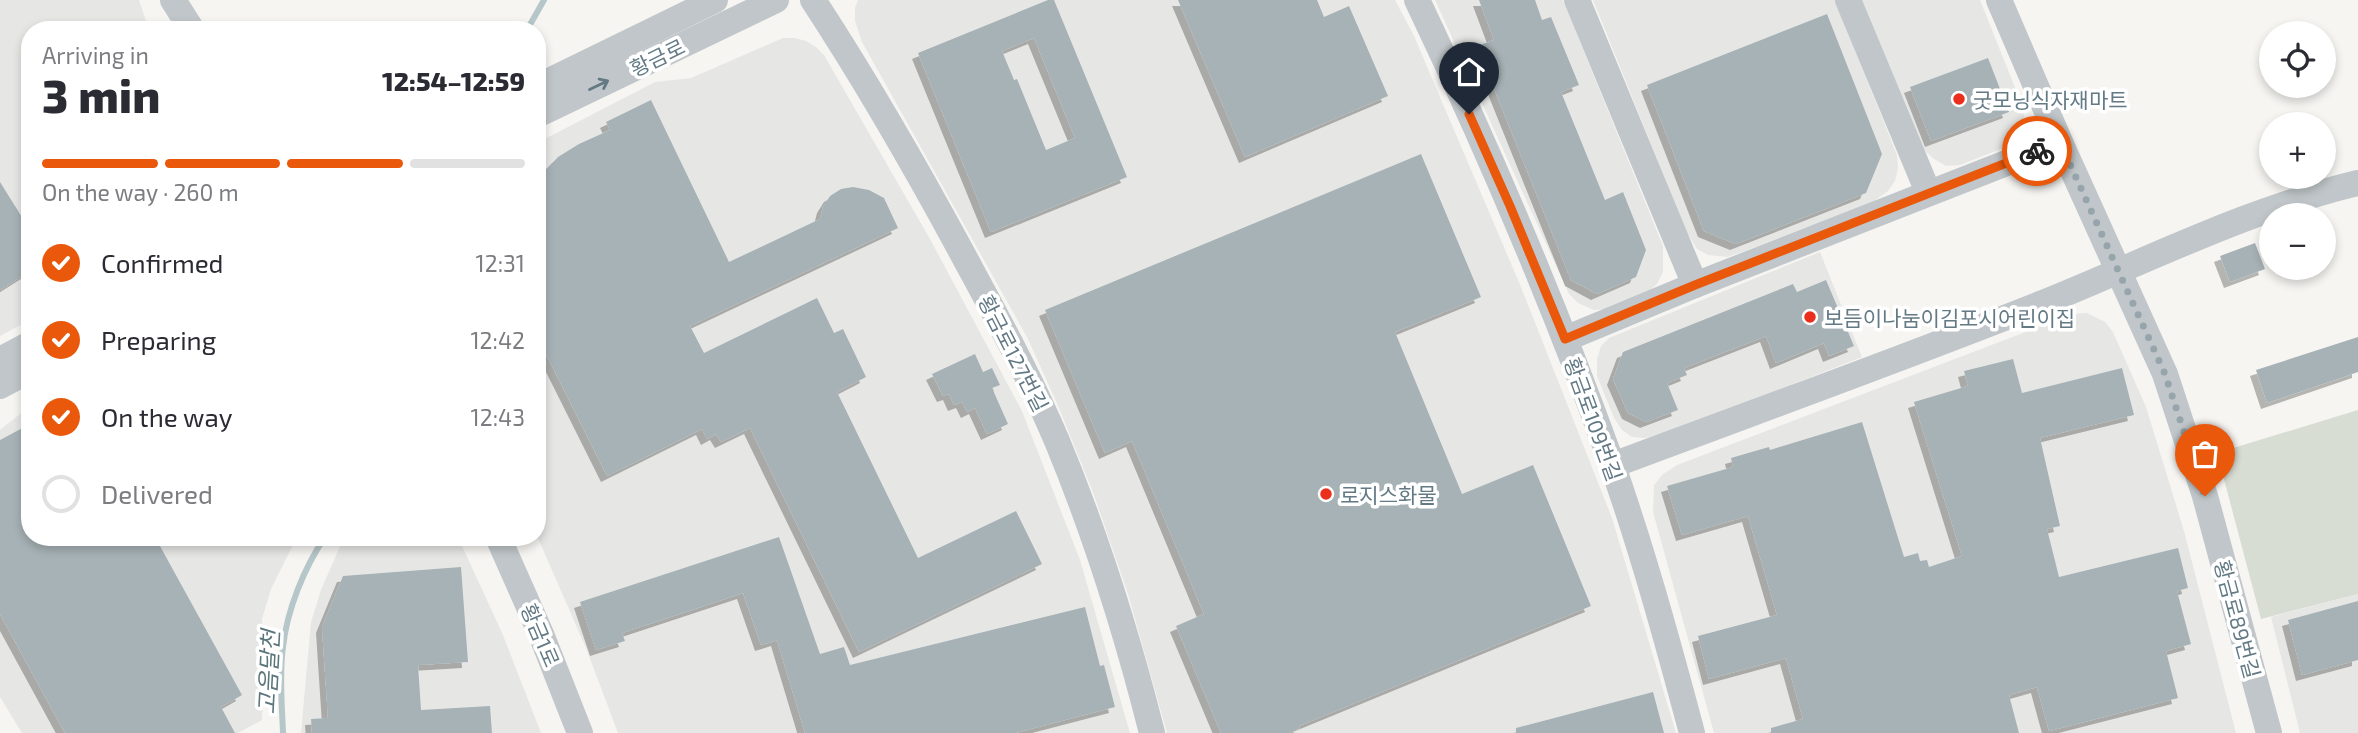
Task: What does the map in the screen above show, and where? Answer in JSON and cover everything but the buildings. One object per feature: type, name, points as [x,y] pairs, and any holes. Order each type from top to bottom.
[{"type":"street","points":[[173,0],[186,21]]},
{"type":"street","name":"황금로","points":[[546,83],[715,0]]},
{"type":"street","name":"황금로","points":[[546,111],[776,0]]},
{"type":"street","name":"황금로127번길","points":[[813,0],[850,56],[1016,352],[1078,494],[1123,629],[1153,733]]},
{"type":"street","name":"황금로109번길","points":[[1417,0],[1510,206],[1565,339],[1612,466],[1674,664],[1692,733]]},
{"type":"street","points":[[1577,0],[1695,285]]},
{"type":"street","points":[[1848,0],[1928,192]]},
{"type":"street","name":"황금로89번길","points":[[1999,0],[2165,374],[2187,436],[2269,733]]},
{"type":"street","points":[[1565,339],[1928,192],[2060,142]]},
{"type":"street","points":[[1612,466],[1977,329],[2119,273],[2241,219],[2358,183]]},
{"type":"street","points":[[0,360],[21,349]]},
{"type":"street","points":[[0,386],[21,375]]},
{"type":"street","name":"황금1로","points":[[502,546],[541,634],[580,733]]},
{"type":"shaded area","points":[[0,0],[139,0],[146,21],[21,21],[21,325],[0,336]]},
{"type":"shaded area","points":[[858,0],[1395,0],[1414,36],[1521,287],[1612,518],[1676,733],[1167,733],[1128,594],[1094,495],[1059,408],[1028,339],[862,42],[855,21]]},
{"type":"shaded area","points":[[1435,0],[1563,0],[1663,246],[1663,272],[1657,284],[1647,293],[1608,309],[1594,310],[1578,303],[1569,294]]},
{"type":"shaded area","points":[[1593,0],[1835,0],[1897,155],[1895,181],[1888,191],[1873,202],[1745,251],[1727,257],[1708,255],[1697,249],[1686,231]]},
{"type":"shaded area","points":[[1860,0],[1980,0],[2024,110],[2023,125],[2017,138],[2006,147],[1960,165],[1946,166],[1934,159],[1924,150]]},
{"type":"shaded area","points":[[783,38],[806,41],[824,55],[930,239],[1022,411],[1080,560],[1130,733],[618,733],[586,648],[541,546],[546,546],[546,138],[655,82],[691,78]]},
{"type":"shaded area","points":[[1820,252],[1862,357],[1664,435],[1632,437],[1622,430],[1614,418],[1597,376],[1597,359],[1601,346],[1609,338]]},
{"type":"shaded area","points":[[2087,313],[2105,322],[2113,332],[2146,407],[2184,531],[2236,733],[1714,733],[1653,512],[1654,485],[1662,475],[1677,465],[2073,314]]},
{"type":"shaded area","points":[[2358,410],[2358,594],[2261,619],[2217,453]]},
{"type":"shaded area","points":[[21,413],[21,546],[292,546],[271,589],[262,619],[262,720],[238,733],[22,733],[0,697],[0,430]]},
{"type":"shaded area","points":[[340,546],[462,546],[503,635],[541,733],[301,733],[311,622],[321,590]]},
{"type":"shaded area","points":[[2358,594],[2358,733],[2300,733],[2271,617]]},
{"type":"waterway","name":"고음달천","points":[[532,21],[544,0]]},
{"type":"waterway","name":"고음달천","points":[[283,733],[281,668],[285,633],[298,590],[320,546]]},
{"type":"way so far","points":[[2037,151],[2060,142],[2165,374],[2205,496]]},
{"type":"place","name":"굿모닝식자재마트","points":[[1959,99]]},
{"type":"place","name":"보듬이나눔이김포시어린이집","points":[[1810,317]]},
{"type":"place","name":"로지스화물","points":[[1326,494]]},
{"type":"route","points":[[1469,114],[1565,339],[1928,192],[2037,151]]}]
